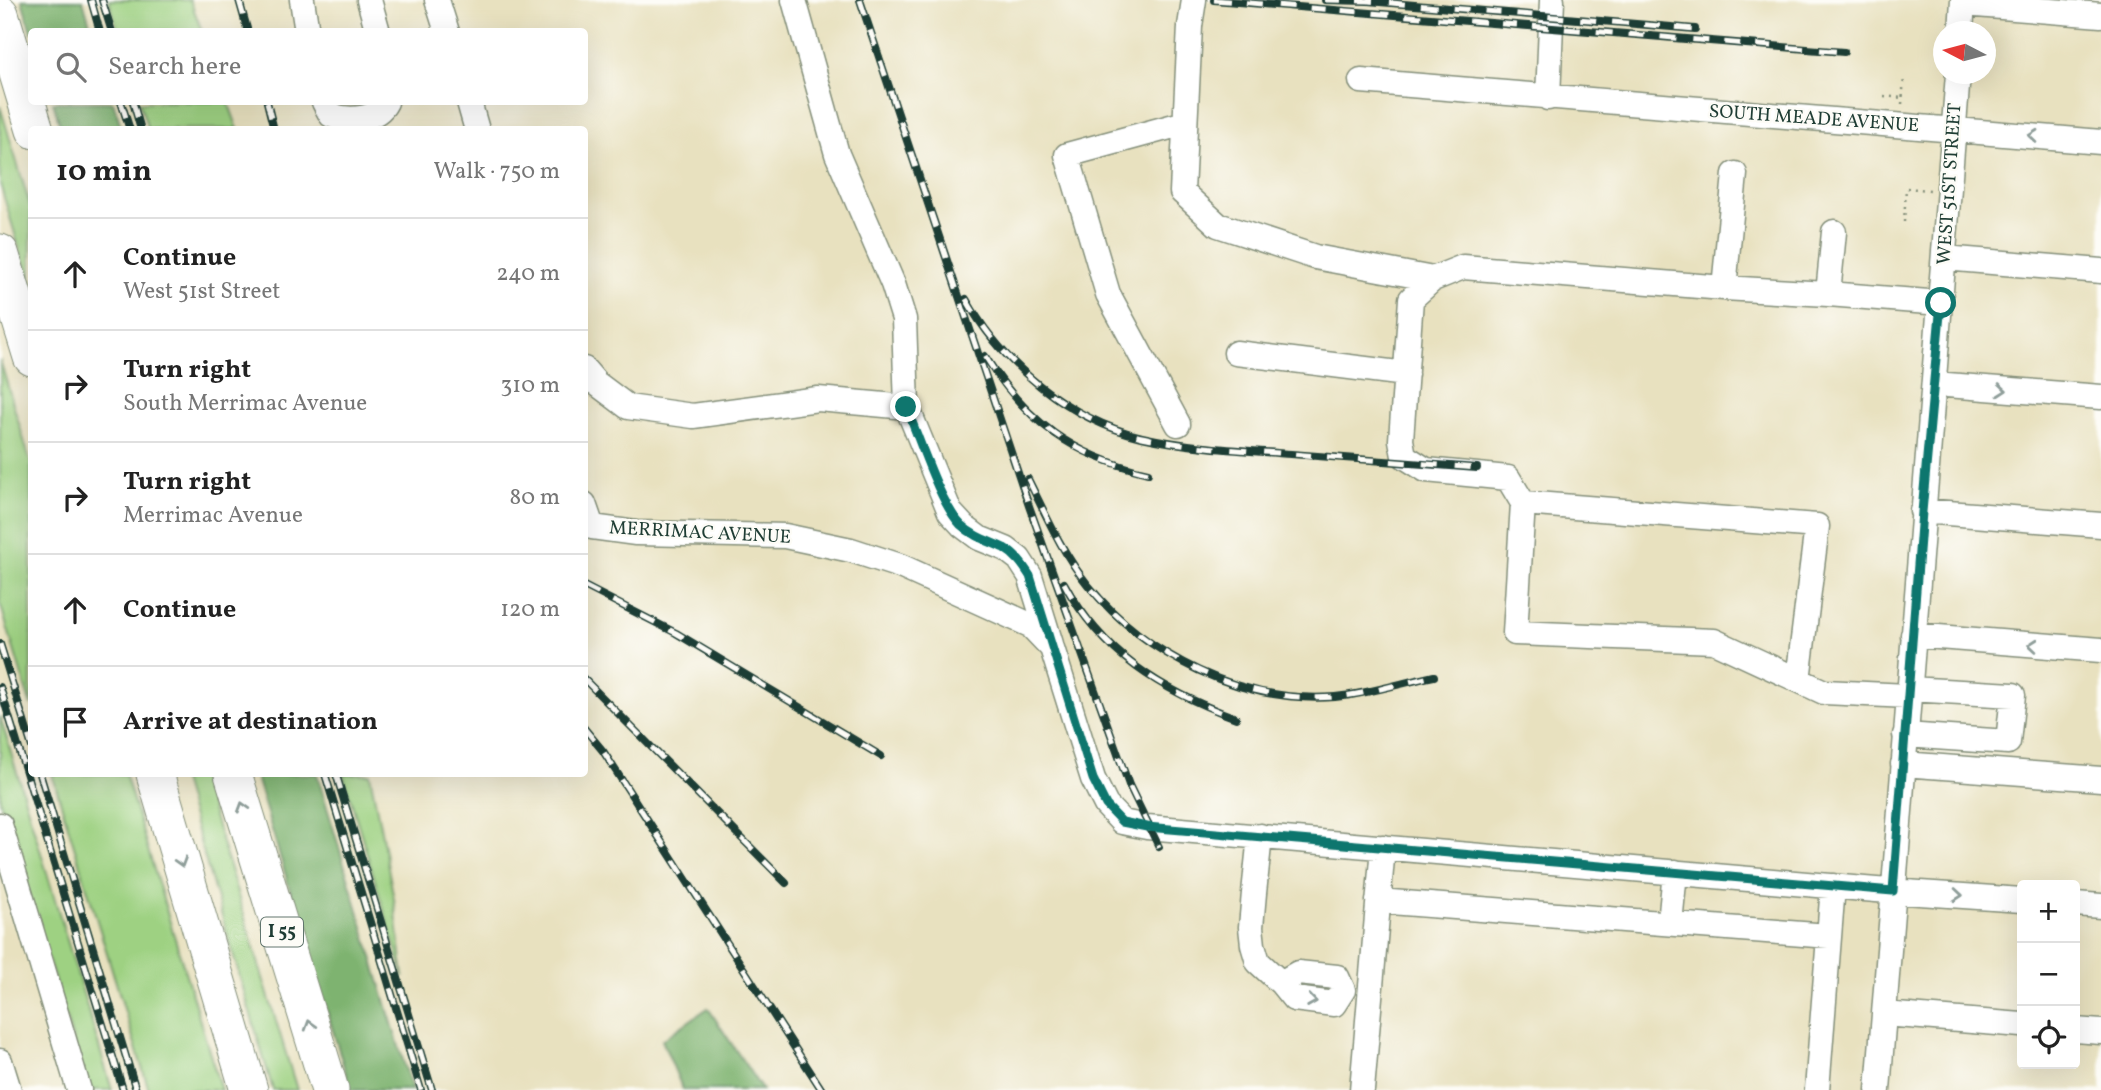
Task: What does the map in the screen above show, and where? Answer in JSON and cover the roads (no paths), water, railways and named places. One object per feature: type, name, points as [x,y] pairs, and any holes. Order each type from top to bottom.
[{"type":"highway","points":[[0,14],[34,126]]},
{"type":"highway","points":[[0,253],[28,344]]},
{"type":"highway","points":[[156,777],[249,1090]]},
{"type":"highway","name":"I 55","points":[[234,777],[330,1090]]},
{"type":"street","points":[[302,0],[306,28]]},
{"type":"street","points":[[369,0],[377,28]]},
{"type":"street","points":[[437,0],[446,28]]},
{"type":"street","points":[[794,0],[837,154],[894,284],[904,319],[906,407],[950,512],[979,538],[1006,549],[1019,559],[1030,576],[1052,648]]},
{"type":"street","points":[[1194,0],[1190,26],[1182,192],[1218,225],[1315,257],[1433,279]]},
{"type":"street","points":[[1552,0],[1558,99]]},
{"type":"street","points":[[1962,21],[1963,2],[2101,15]]},
{"type":"street","name":"SOUTH MEADE AVENUE","points":[[1361,81],[2101,142]]},
{"type":"street","name":"WEST 51ST STREET","points":[[1878,1090],[1957,84]]},
{"type":"street","points":[[334,117],[351,120],[373,115],[384,105]]},
{"type":"street","points":[[470,105],[476,126]]},
{"type":"street","points":[[1178,424],[1108,293],[1067,155],[1185,124]]},
{"type":"street","points":[[1724,288],[1735,174]]},
{"type":"street","points":[[1828,294],[1834,232]]},
{"type":"street","points":[[1944,258],[2101,271]]},
{"type":"street","points":[[1905,735],[2008,742],[2013,695],[1824,692],[1714,641],[1515,633],[1523,503],[1508,478],[1426,470],[1404,456],[1401,440],[1411,299],[1433,279],[1463,267],[1941,303]]},
{"type":"street","points":[[1236,353],[1406,374]]},
{"type":"street","points":[[588,374],[628,407],[693,416],[818,399],[906,407]]},
{"type":"street","points":[[1934,384],[2101,397]]},
{"type":"street","points":[[1523,503],[1817,526],[1798,680]]},
{"type":"street","points":[[1922,512],[2101,525]]},
{"type":"street","name":"MERRIMAC AVENUE","points":[[588,518],[636,533],[785,536],[851,550],[900,566],[1030,625],[1052,648],[1093,779],[1106,805],[1122,822],[1147,827],[2017,900]]},
{"type":"street","points":[[1913,635],[2101,650]]},
{"type":"street","points":[[1903,764],[2101,779]]},
{"type":"street","points":[[0,825],[79,1090]]},
{"type":"street","points":[[1260,836],[1251,927],[1258,962],[1294,999],[1334,1004],[1343,990],[1370,993]]},
{"type":"street","points":[[1362,1090],[1383,847]]},
{"type":"street","points":[[1670,923],[1675,872]]},
{"type":"street","points":[[1817,1090],[1833,886]]},
{"type":"street","points":[[1378,901],[1829,936]]},
{"type":"street","points":[[2080,904],[2101,906]]},
{"type":"street","points":[[1884,1014],[2017,1026]]},
{"type":"street","points":[[2080,1030],[2101,1032]]},
{"type":"street","points":[[0,1061],[9,1090]]},
{"type":"railway","points":[[91,0],[99,28]]},
{"type":"railway","points":[[102,0],[111,28]]},
{"type":"railway","points":[[239,0],[247,28]]},
{"type":"railway","points":[[860,0],[1029,506],[1129,785],[1159,847]]},
{"type":"railway","points":[[1214,0],[1844,52]]},
{"type":"railway","points":[[1325,0],[1368,1],[1695,29]]},
{"type":"railway","points":[[122,105],[129,126]]},
{"type":"railway","points":[[134,105],[140,126]]},
{"type":"railway","points":[[268,105],[273,126]]},
{"type":"railway","points":[[966,299],[998,346],[1018,367],[1064,403],[1115,429],[1160,441],[1197,446],[1477,468]]},
{"type":"railway","points":[[985,356],[1017,400],[1054,433],[1097,457],[1148,473]]},
{"type":"railway","points":[[1028,479],[1062,547],[1088,585],[1111,610],[1138,633],[1198,670],[1231,683],[1300,697],[1347,696],[1434,676]]},
{"type":"railway","points":[[1064,583],[1096,630],[1136,667],[1183,696],[1236,718]]},
{"type":"railway","points":[[588,588],[676,633],[881,756]]},
{"type":"railway","points":[[0,644],[28,734]]},
{"type":"railway","points":[[588,683],[786,883]]},
{"type":"railway","points":[[0,687],[123,1090]]},
{"type":"railway","points":[[588,733],[603,751],[822,1090]]},
{"type":"railway","points":[[41,777],[136,1090]]},
{"type":"railway","points":[[326,777],[421,1090]]},
{"type":"railway","points":[[337,777],[432,1090]]}]
